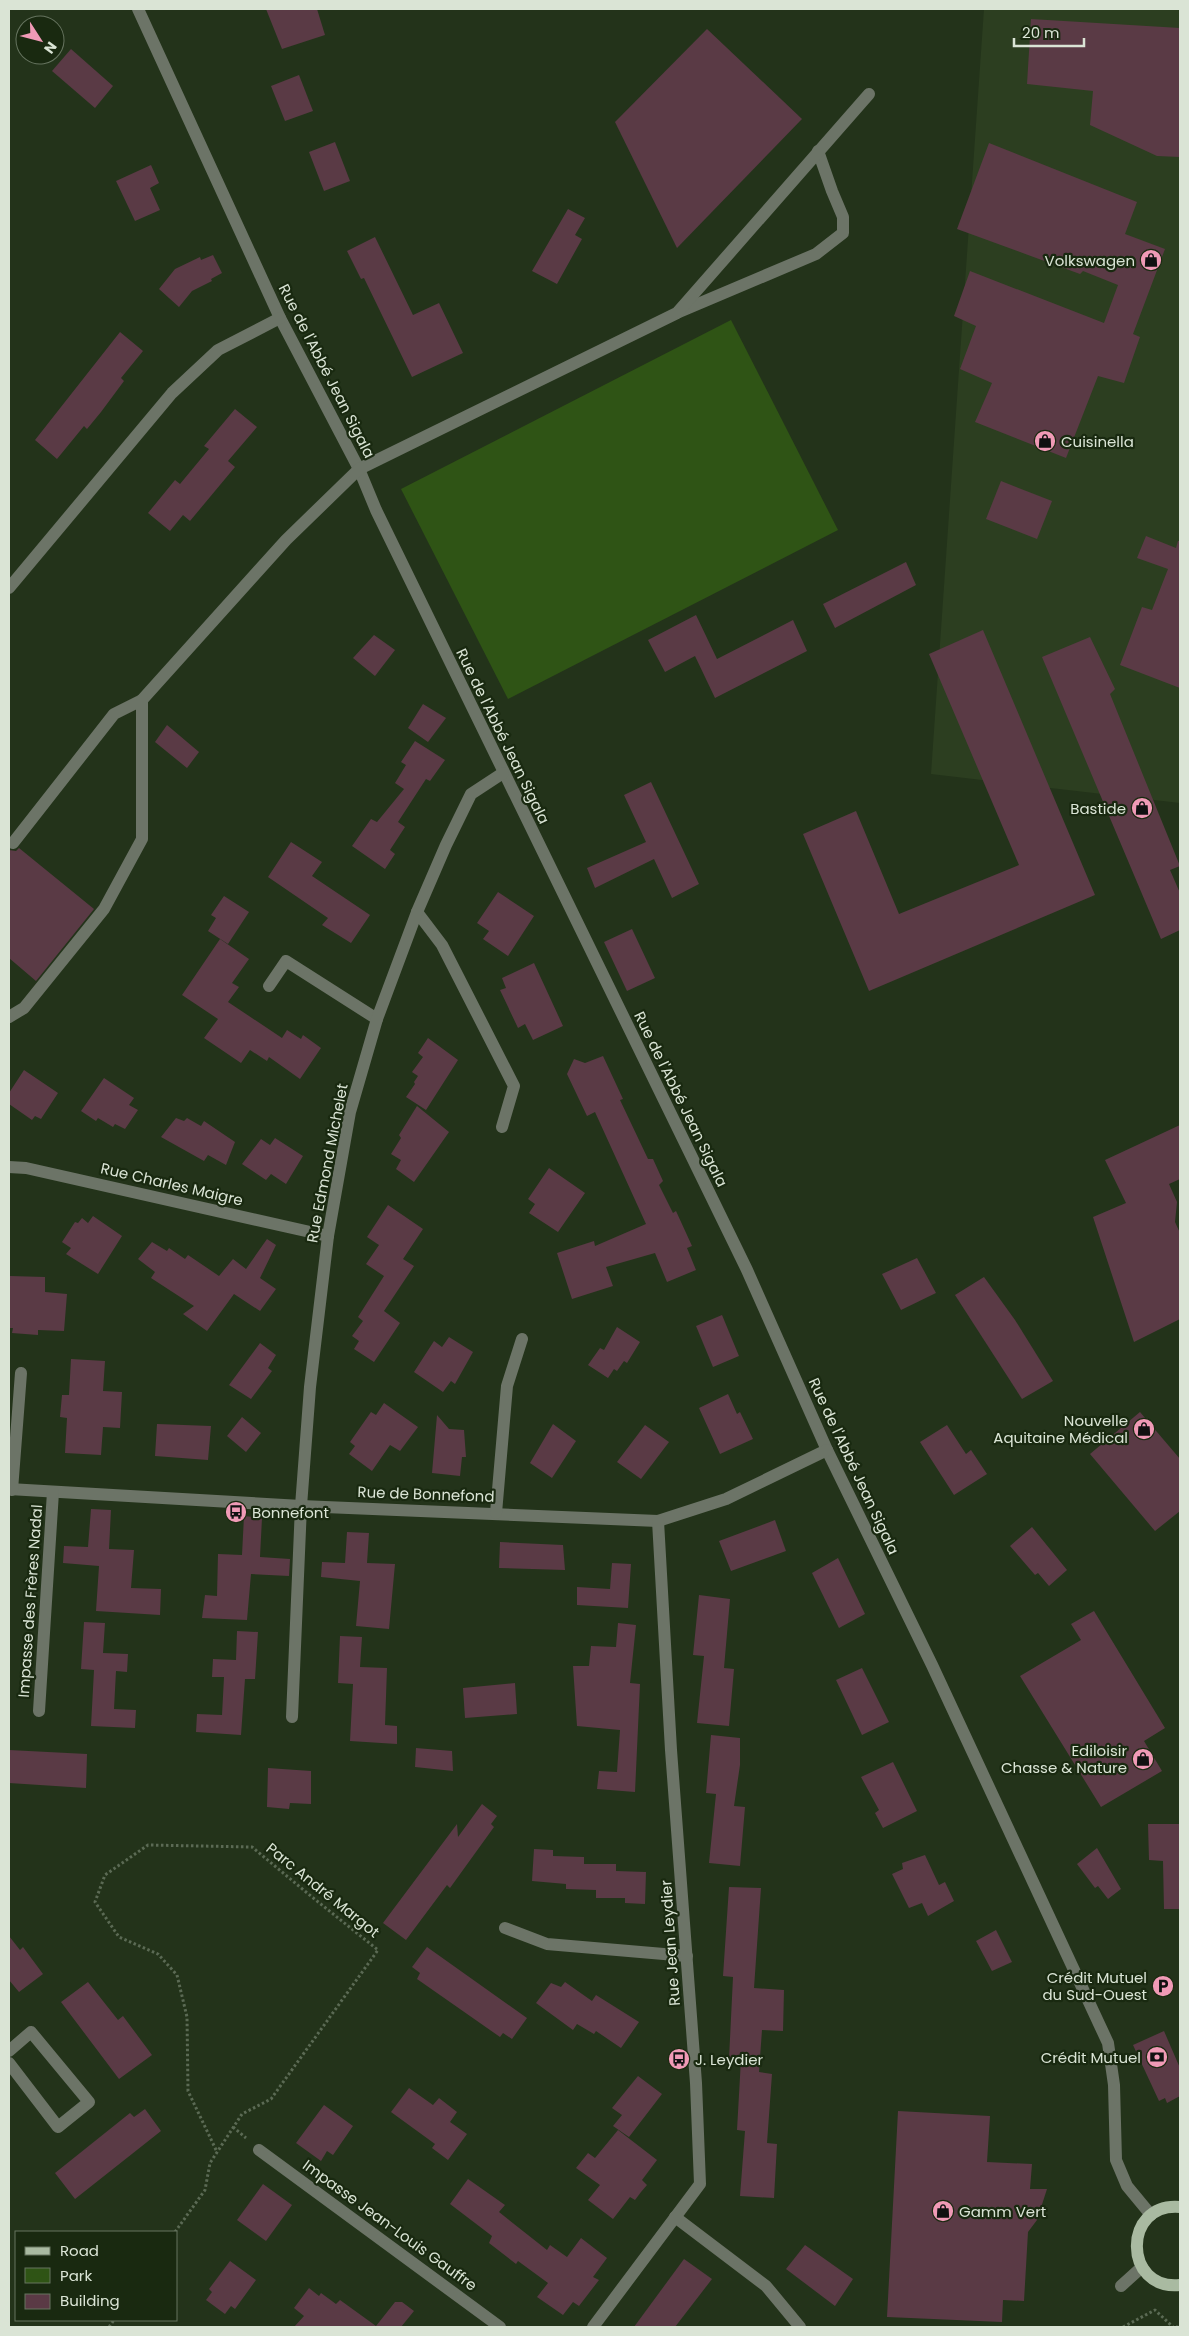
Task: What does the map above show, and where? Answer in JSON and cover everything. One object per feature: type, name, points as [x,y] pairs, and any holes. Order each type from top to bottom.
[{"type":"main road","points":[[1180,2207],[1162,2209],[1151,2215],[1143,2223],[1137,2239],[1138,2257],[1142,2267],[1150,2277],[1161,2283],[1180,2285]]},
{"type":"street","name":"Rue de l'Abbé Jean Sigala","points":[[138,9],[280,318],[359,469],[376,510],[503,774],[747,1270],[827,1450],[932,1666],[1108,2044],[1114,2085],[1116,2160],[1127,2186],[1151,2215]]},
{"type":"street","points":[[677,313],[869,94]]},
{"type":"street","points":[[13,843],[114,714],[142,700],[286,540],[359,469],[677,313],[816,254],[843,234],[843,217],[818,151]]},
{"type":"street","points":[[9,588],[172,394],[218,350],[280,318]]},
{"type":"street","points":[[9,1017],[24,1008],[104,909],[142,839],[142,700]]},
{"type":"street","name":"Rue Edmond Michelet","points":[[292,1717],[301,1506],[310,1387],[328,1236],[350,1112],[376,1019],[417,912],[471,794],[503,774]]},
{"type":"street","points":[[417,912],[442,945],[514,1086],[502,1127]]},
{"type":"street","points":[[269,986],[286,961],[376,1019]]},
{"type":"street","name":"Rue Charles Maigre","points":[[9,1167],[26,1168],[328,1236]]},
{"type":"street","points":[[496,1514],[508,1386],[522,1339]]},
{"type":"street","points":[[10,1490],[21,1373]]},
{"type":"street","name":"Rue de Bonnefond","points":[[10,1490],[301,1506],[658,1521],[726,1499],[827,1450]]},
{"type":"street","name":"Impasse des Frères Nadal","points":[[39,1711],[53,1492]]},
{"type":"street","name":"Rue Jean Leydier","points":[[593,2327],[700,2184],[687,1956],[671,1750],[658,1521]]},
{"type":"street","points":[[505,1928],[547,1944],[687,1956]]},
{"type":"street","points":[[9,2051],[31,2032],[90,2102],[58,2126],[9,2063]]},
{"type":"street","name":"Impasse Jean-Louis Gauffre","points":[[259,2150],[500,2327]]},
{"type":"street","points":[[675,2217],[766,2286],[800,2327]]},
{"type":"street","points":[[1121,2286],[1142,2267]]},
{"type":"path","name":"Parc André Margot","points":[[148,1845],[252,1847],[378,1950],[271,2099],[242,2114],[217,2152],[188,2091],[187,2017],[177,1975],[158,1954],[119,1937],[95,1902],[104,1875],[148,1845]]},
{"type":"path","points":[[176,2231],[205,2190],[210,2163],[217,2152]]},
{"type":"path","points":[[1123,2327],[1155,2310],[1175,2327],[1180,2327]]},
{"type":"shaded area","points":[[984,9],[1180,9],[1180,803],[931,774]]},
{"type":"green space","points":[[731,320],[838,530],[508,699],[401,489]]},
{"type":"building","points":[[266,9],[317,9],[325,35],[282,49]]},
{"type":"building","points":[[1031,19],[1180,28],[1180,157],[1157,156],[1090,125],[1093,91],[1027,84]]},
{"type":"building","points":[[707,29],[802,119],[677,248],[615,122]]},
{"type":"building","points":[[71,49],[113,86],[95,108],[52,71],[57,65],[65,65],[65,56]]},
{"type":"building","points":[[299,75],[313,111],[285,121],[271,86]]},
{"type":"building","points":[[335,142],[350,181],[324,191],[309,152]]},
{"type":"building","points":[[989,143],[1137,202],[1125,234],[1165,249],[1133,334],[1140,337],[1124,383],[1098,376],[1066,458],[975,422],[992,383],[960,369],[976,326],[954,316],[970,271],[1104,323],[1118,285],[1083,271],[1080,274],[957,229]]},
{"type":"building","points":[[151,165],[159,183],[150,188],[160,210],[135,221],[116,181]]},
{"type":"building","points":[[568,209],[585,218],[575,235],[582,239],[557,284],[532,271]]},
{"type":"building","points":[[375,237],[413,315],[439,303],[463,353],[412,377],[364,278],[361,279],[347,251]]},
{"type":"building","points":[[213,255],[222,273],[211,279],[212,281],[192,291],[179,307],[159,289],[175,269],[200,257],[201,260]]},
{"type":"building","points":[[120,332],[143,351],[121,378],[124,381],[101,412],[87,429],[84,426],[57,459],[35,440]]},
{"type":"building","points":[[235,409],[257,427],[228,461],[235,467],[190,521],[183,515],[170,531],[148,513],[175,480],[180,484],[209,449],[204,446]]},
{"type":"building","points":[[1001,481],[1052,501],[1037,539],[986,519]]},
{"type":"building","points":[[1146,536],[1176,548],[1178,541],[1180,541],[1180,688],[1120,665],[1142,607],[1152,610],[1168,569],[1137,558]]},
{"type":"building","points":[[906,562],[916,585],[835,628],[823,604]]},
{"type":"building","points":[[696,615],[717,659],[793,620],[807,651],[715,698],[695,656],[665,672],[648,640]]},
{"type":"building","points":[[983,630],[1095,895],[869,991],[803,834],[856,811],[899,914],[1019,865],[929,654]]},
{"type":"building","points":[[374,635],[395,650],[375,676],[353,658]]},
{"type":"building","points":[[1090,637],[1115,689],[1110,694],[1180,866],[1170,870],[1180,893],[1180,930],[1161,939],[1042,657]]},
{"type":"building","points":[[423,704],[446,718],[428,742],[408,728]]},
{"type":"building","points":[[167,725],[199,752],[187,768],[155,742]]},
{"type":"building","points":[[415,741],[445,760],[430,781],[426,779],[398,822],[405,827],[390,850],[395,854],[385,869],[352,846],[371,819],[377,822],[404,789],[395,783],[406,765],[401,762]]},
{"type":"building","points":[[651,782],[699,884],[672,898],[654,859],[595,888],[587,868],[646,842],[624,795]]},
{"type":"building","points":[[291,842],[322,862],[312,876],[370,915],[351,943],[322,925],[328,918],[268,877]]},
{"type":"building","points":[[19,848],[94,909],[36,981],[9,958],[9,850],[16,851]]},
{"type":"building","points":[[498,892],[534,916],[508,956],[483,939],[489,931],[477,923]]},
{"type":"building","points":[[224,896],[249,912],[228,944],[208,931],[216,918],[211,915]]},
{"type":"building","points":[[632,929],[655,978],[627,991],[604,942]]},
{"type":"building","points":[[220,939],[249,959],[232,983],[239,987],[228,1002],[282,1038],[287,1030],[301,1039],[303,1035],[321,1048],[300,1079],[269,1057],[267,1061],[250,1050],[241,1063],[204,1038],[218,1019],[182,995]]},
{"type":"building","points":[[534,963],[563,1026],[533,1040],[525,1024],[518,1028],[500,990],[506,988],[502,978]]},
{"type":"building","points":[[428,1038],[458,1060],[426,1110],[406,1097],[418,1076],[412,1072],[423,1057],[418,1053]]},
{"type":"building","points":[[603,1056],[623,1099],[620,1100],[648,1159],[653,1159],[663,1181],[659,1185],[673,1213],[676,1211],[692,1246],[687,1248],[696,1270],[667,1282],[655,1253],[606,1267],[613,1286],[572,1299],[557,1253],[594,1241],[595,1246],[646,1224],[595,1112],[587,1116],[567,1074],[574,1059],[585,1063]]},
{"type":"building","points":[[24,1070],[58,1093],[41,1119],[35,1116],[32,1120],[9,1104],[9,1093]]},
{"type":"building","points":[[104,1078],[134,1098],[129,1105],[138,1110],[125,1129],[115,1124],[113,1127],[98,1118],[96,1121],[81,1111]]},
{"type":"building","points":[[417,1106],[449,1132],[414,1182],[396,1169],[401,1160],[391,1154],[401,1138],[399,1135]]},
{"type":"building","points":[[176,1118],[184,1121],[187,1118],[201,1126],[204,1121],[235,1142],[226,1165],[208,1155],[204,1161],[161,1137]]},
{"type":"building","points":[[1180,1125],[1180,1179],[1169,1184],[1177,1202],[1175,1222],[1180,1233],[1180,1319],[1134,1342],[1093,1217],[1126,1203],[1105,1160]]},
{"type":"building","points":[[275,1138],[303,1156],[286,1184],[271,1174],[266,1180],[242,1164],[261,1139],[270,1145]]},
{"type":"building","points":[[549,1168],[585,1193],[558,1232],[529,1213],[535,1204],[528,1199]]},
{"type":"building","points":[[388,1205],[423,1229],[403,1259],[414,1266],[384,1311],[400,1323],[374,1362],[354,1349],[359,1341],[352,1336],[363,1321],[358,1317],[384,1276],[366,1264],[379,1245],[367,1237]]},
{"type":"building","points":[[93,1216],[122,1236],[98,1274],[66,1254],[71,1248],[62,1242],[75,1222],[78,1223],[82,1218],[88,1223]]},
{"type":"building","points":[[267,1239],[276,1245],[260,1278],[276,1289],[260,1311],[234,1294],[207,1331],[183,1314],[194,1306],[151,1278],[155,1272],[138,1259],[152,1242],[167,1251],[169,1248],[185,1259],[188,1255],[219,1276],[233,1259],[246,1269]]},
{"type":"building","points":[[917,1258],[936,1293],[901,1310],[882,1274]]},
{"type":"building","points":[[10,1276],[45,1277],[45,1292],[67,1294],[64,1331],[38,1330],[38,1335],[12,1333],[13,1328],[9,1328]]},
{"type":"building","points":[[984,1277],[1015,1320],[1053,1381],[1022,1399],[955,1295]]},
{"type":"building","points":[[722,1315],[739,1356],[713,1367],[696,1326]]},
{"type":"building","points":[[617,1327],[640,1342],[627,1363],[624,1361],[617,1371],[614,1369],[608,1378],[588,1365],[600,1348],[604,1350]]},
{"type":"building","points":[[449,1337],[473,1352],[455,1384],[451,1381],[443,1392],[414,1372],[434,1341],[442,1347]]},
{"type":"building","points":[[260,1343],[276,1355],[268,1368],[272,1371],[251,1399],[229,1385]]},
{"type":"building","points":[[71,1359],[105,1361],[103,1391],[122,1392],[120,1428],[103,1427],[101,1455],[65,1453],[67,1418],[60,1417],[62,1395],[69,1395]]},
{"type":"building","points":[[728,1394],[737,1414],[740,1412],[753,1439],[720,1454],[699,1408]]},
{"type":"building","points":[[384,1403],[418,1427],[400,1451],[390,1445],[372,1471],[349,1454],[355,1446],[350,1442],[371,1412],[376,1415]]},
{"type":"building","points":[[1140,1412],[1180,1459],[1180,1511],[1155,1531],[1090,1454]]},
{"type":"building","points":[[437,1415],[449,1429],[464,1430],[466,1457],[462,1457],[460,1476],[432,1473]]},
{"type":"building","points":[[242,1417],[261,1433],[246,1452],[227,1436]]},
{"type":"building","points":[[157,1424],[211,1426],[208,1460],[155,1456]]},
{"type":"building","points":[[553,1424],[576,1441],[552,1478],[530,1463]]},
{"type":"building","points":[[645,1425],[669,1442],[641,1479],[617,1462]]},
{"type":"building","points":[[947,1425],[966,1454],[971,1450],[987,1474],[954,1495],[920,1442]]},
{"type":"building","points":[[91,1509],[111,1510],[109,1549],[134,1550],[131,1588],[161,1589],[160,1615],[96,1611],[99,1566],[63,1563],[64,1546],[88,1547]]},
{"type":"building","points":[[244,1516],[262,1518],[260,1557],[290,1559],[289,1576],[251,1574],[247,1620],[202,1618],[205,1595],[217,1596],[218,1554],[242,1555]]},
{"type":"building","points":[[775,1520],[786,1551],[731,1571],[719,1541]]},
{"type":"building","points":[[1032,1527],[1067,1570],[1049,1586],[1038,1573],[1035,1575],[1010,1546]]},
{"type":"building","points":[[347,1532],[369,1533],[367,1563],[395,1564],[389,1629],[356,1626],[360,1581],[321,1577],[322,1562],[345,1563]]},
{"type":"building","points":[[500,1542],[563,1545],[565,1570],[499,1568]]},
{"type":"building","points":[[838,1558],[865,1614],[839,1628],[812,1573]]},
{"type":"building","points":[[612,1563],[631,1564],[628,1608],[577,1605],[577,1587],[610,1589]]},
{"type":"building","points":[[699,1595],[730,1599],[724,1668],[734,1669],[729,1726],[697,1723],[704,1656],[693,1655]]},
{"type":"building","points":[[1094,1611],[1165,1728],[1144,1741],[1162,1771],[1101,1807],[1020,1676],[1081,1640],[1071,1624]]},
{"type":"building","points":[[84,1622],[105,1623],[103,1653],[128,1654],[127,1672],[116,1671],[114,1709],[136,1710],[135,1728],[91,1726],[94,1670],[81,1669]]},
{"type":"building","points":[[618,1623],[636,1625],[630,1683],[640,1684],[635,1792],[597,1789],[599,1771],[617,1772],[620,1730],[577,1726],[573,1666],[589,1666],[591,1646],[616,1647]]},
{"type":"building","points":[[237,1631],[258,1632],[255,1679],[245,1679],[241,1735],[196,1732],[197,1714],[222,1715],[224,1677],[212,1677],[213,1659],[236,1660]]},
{"type":"building","points":[[340,1636],[362,1637],[360,1667],[387,1668],[385,1725],[397,1726],[397,1744],[350,1741],[353,1684],[338,1683]]},
{"type":"building","points":[[862,1668],[889,1722],[862,1735],[836,1680]]},
{"type":"building","points":[[515,1683],[517,1714],[465,1718],[463,1688]]},
{"type":"building","points":[[711,1735],[740,1738],[740,1765],[734,1806],[745,1807],[740,1866],[709,1863],[716,1794],[706,1793]]},
{"type":"building","points":[[416,1748],[452,1751],[453,1771],[415,1767]]},
{"type":"building","points":[[9,1750],[87,1754],[86,1788],[9,1783]]},
{"type":"building","points":[[893,1762],[917,1811],[883,1828],[875,1813],[879,1810],[861,1777]]},
{"type":"building","points":[[268,1768],[311,1771],[311,1804],[290,1803],[289,1809],[267,1807]]},
{"type":"building","points":[[482,1804],[497,1816],[491,1824],[494,1827],[450,1888],[447,1885],[406,1940],[383,1923],[457,1824],[458,1837]]},
{"type":"building","points":[[1148,1824],[1180,1824],[1180,1909],[1164,1909],[1163,1861],[1149,1860]]},
{"type":"building","points":[[1097,1848],[1121,1889],[1108,1899],[1098,1886],[1095,1888],[1077,1864]]},
{"type":"building","points":[[534,1849],[553,1850],[553,1856],[584,1857],[584,1864],[616,1864],[616,1871],[646,1872],[645,1904],[625,1903],[625,1898],[596,1898],[596,1890],[566,1889],[566,1884],[532,1881]]},
{"type":"building","points":[[925,1855],[939,1885],[945,1882],[954,1901],[928,1916],[922,1903],[909,1908],[892,1874],[903,1869],[902,1863]]},
{"type":"building","points":[[729,1887],[761,1888],[754,1988],[784,1990],[783,2031],[762,2030],[759,2072],[772,2074],[767,2143],[777,2144],[774,2198],[740,2196],[745,2131],[737,2130],[741,2059],[729,2059],[733,1977],[723,1976]]},
{"type":"building","points":[[996,1930],[1012,1962],[992,1971],[976,1941]]},
{"type":"building","points":[[9,1936],[20,1950],[23,1947],[43,1974],[19,1992],[9,1980]]},
{"type":"building","points":[[427,1947],[527,2018],[512,2039],[503,2033],[500,2037],[417,1979],[420,1973],[412,1967]]},
{"type":"building","points":[[88,1982],[118,2020],[123,2016],[152,2055],[119,2079],[61,2002]]},
{"type":"building","points":[[565,1982],[592,2001],[596,1995],[639,2022],[621,2048],[596,2031],[594,2034],[577,2024],[573,2030],[536,2003],[551,1983],[561,1987]]},
{"type":"building","name":"Crédit Mutuel","points":[[1164,2031],[1180,2068],[1180,2096],[1167,2103],[1165,2098],[1159,2101],[1133,2045]]},
{"type":"building","points":[[638,2076],[662,2094],[629,2137],[613,2126],[622,2115],[612,2108]]},
{"type":"building","points":[[409,2088],[433,2105],[439,2098],[457,2112],[450,2122],[467,2134],[448,2160],[432,2148],[435,2144],[391,2112]]},
{"type":"building","points":[[324,2105],[353,2126],[333,2155],[327,2151],[321,2161],[296,2143]]},
{"type":"building","points":[[145,2109],[161,2131],[75,2199],[55,2173],[130,2113],[134,2117]]},
{"type":"building","points":[[898,2111],[990,2116],[987,2162],[1032,2164],[1030,2189],[1047,2189],[1037,2220],[1028,2232],[1024,2301],[1003,2300],[1002,2322],[887,2317]]},
{"type":"building","points":[[618,2130],[657,2160],[642,2180],[647,2185],[635,2200],[630,2197],[613,2219],[588,2200],[600,2185],[576,2168],[588,2153],[595,2158]]},
{"type":"building","points":[[468,2179],[505,2205],[499,2212],[547,2250],[550,2245],[567,2257],[581,2238],[607,2258],[593,2277],[599,2280],[579,2306],[573,2302],[563,2315],[537,2297],[548,2283],[518,2261],[516,2264],[489,2243],[492,2236],[450,2204]]},
{"type":"building","points":[[263,2184],[292,2205],[266,2241],[237,2220]]},
{"type":"building","points":[[805,2245],[853,2279],[835,2306],[786,2269]]},
{"type":"building","points":[[684,2259],[712,2279],[675,2327],[634,2327]]},
{"type":"building","points":[[230,2261],[256,2280],[235,2309],[231,2306],[225,2314],[206,2300],[212,2292],[209,2289]]},
{"type":"building","points":[[309,2288],[319,2296],[321,2293],[336,2304],[340,2300],[376,2326],[395,2302],[402,2302],[414,2311],[401,2327],[294,2327],[304,2316],[294,2308]]},
{"type":"place","name":"Volkswagen","points":[[1151,260]]},
{"type":"place","name":"Cuisinella","points":[[1045,441]]},
{"type":"place","name":"Bastide","points":[[1142,808]]},
{"type":"place","name":"Nouvelle Aquitaine Médical","points":[[1144,1429]]},
{"type":"place","name":"Bonnefont","points":[[236,1512]]},
{"type":"place","name":"Ediloisir Chasse & Nature","points":[[1143,1759]]},
{"type":"place","name":"Crédit Mutuel du Sud-Ouest","points":[[1163,1986]]},
{"type":"place","name":"Crédit Mutuel","points":[[1157,2057]]},
{"type":"place","name":"J. Leydier","points":[[679,2059]]},
{"type":"place","name":"Gamm Vert","points":[[943,2211]]}]
